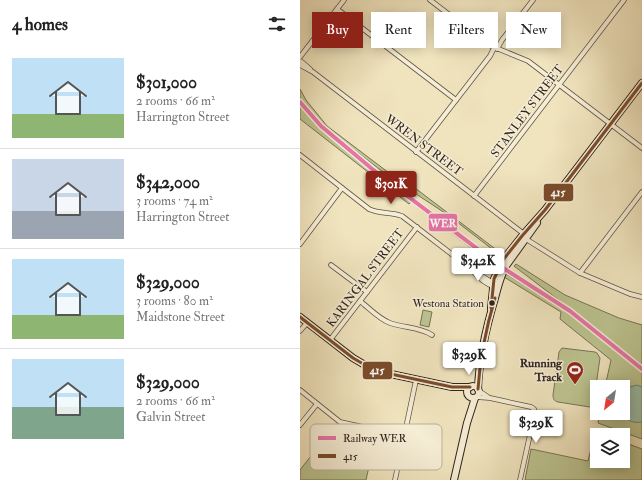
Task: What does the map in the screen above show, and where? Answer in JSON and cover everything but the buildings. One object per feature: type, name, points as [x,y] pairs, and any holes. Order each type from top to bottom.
[{"type":"main road","points":[[454,480],[466,423],[469,402],[468,389],[471,387],[479,363],[491,308],[497,271],[503,260],[525,237],[642,83]]},
{"type":"main road","points":[[300,317],[353,358],[370,368],[386,374],[452,388],[468,395],[471,398],[477,394]]},
{"type":"main road","points":[[466,423],[477,394],[479,363]]},
{"type":"main road","points":[[452,388],[475,387],[477,394]]},
{"type":"street","points":[[300,58],[344,0]]},
{"type":"street","points":[[498,45],[533,0]]},
{"type":"street","name":"STANLEY STREET","points":[[474,196],[624,0]]},
{"type":"street","points":[[433,1],[447,12]]},
{"type":"street","points":[[337,9],[456,100]]},
{"type":"street","points":[[416,152],[496,48],[526,59],[642,148]]},
{"type":"street","name":"WREN STREET","points":[[300,58],[313,72]]},
{"type":"street","name":"WREN STREET","points":[[300,65],[313,72],[525,237],[580,273],[630,294],[642,297]]},
{"type":"street","points":[[300,156],[371,210],[399,215],[405,218],[471,269],[488,285],[495,285]]},
{"type":"street","points":[[300,244],[342,188]]},
{"type":"street","points":[[580,273],[642,192]]},
{"type":"street","name":"KARINGAL STREET","points":[[330,340],[417,227]]},
{"type":"street","points":[[331,265],[367,292]]},
{"type":"street","points":[[360,301],[387,321],[422,330],[432,335]]},
{"type":"street","points":[[300,331],[307,323]]},
{"type":"street","points":[[407,424],[416,380]]},
{"type":"street","points":[[300,390],[340,422],[349,424]]},
{"type":"street","points":[[477,394],[530,406],[534,409],[535,412],[520,480]]},
{"type":"street","points":[[300,425],[317,404]]},
{"type":"street","points":[[395,480],[397,470]]},
{"type":"shaded area","points":[[300,89],[306,100],[327,126],[405,185],[415,188],[502,254],[501,256],[448,215],[387,175],[336,136],[315,116],[300,98]]},
{"type":"shaded area","points":[[300,104],[314,121],[337,142],[472,248],[494,263],[493,265],[411,202],[409,204],[300,119]]},
{"type":"shaded area","points":[[516,264],[565,295],[619,318],[642,325],[642,366],[602,333],[514,266]]},
{"type":"shaded area","points":[[506,274],[562,308],[642,372],[642,439],[630,435],[630,428],[612,428],[598,423],[599,420],[630,420],[630,380],[607,380],[611,360],[560,319],[561,312],[504,277]]},
{"type":"shaded area","points":[[423,310],[432,312],[429,327],[420,325]]},
{"type":"shaded area","name":"Running Track","points":[[562,348],[595,352],[600,358],[597,380],[590,380],[590,407],[558,402],[554,399],[553,395],[559,352]]},
{"type":"shaded area","points":[[637,385],[642,387],[642,422],[629,420],[630,387]]},
{"type":"shaded area","points":[[630,445],[642,449],[642,480],[525,480],[531,449],[588,461],[590,453],[590,468],[630,468]]},
{"type":"shaded area","points":[[310,457],[310,470],[368,470],[366,480],[300,480],[300,470]]},
{"type":"rail line","name":"WER","points":[[300,102],[321,126],[377,173],[500,266],[570,311],[642,369]]},
{"type":"transit line","name":"415","points":[[491,308],[494,279],[503,260],[545,210],[642,83]]},
{"type":"transit line","name":"415","points":[[478,389],[484,343],[495,298]]},
{"type":"transit line","name":"415","points":[[300,317],[353,358],[370,368],[386,373],[452,387],[470,387]]},
{"type":"place","name":"Westona Station","points":[[492,303]]},
{"type":"place","name":"Running Track","points":[[575,385]]}]
